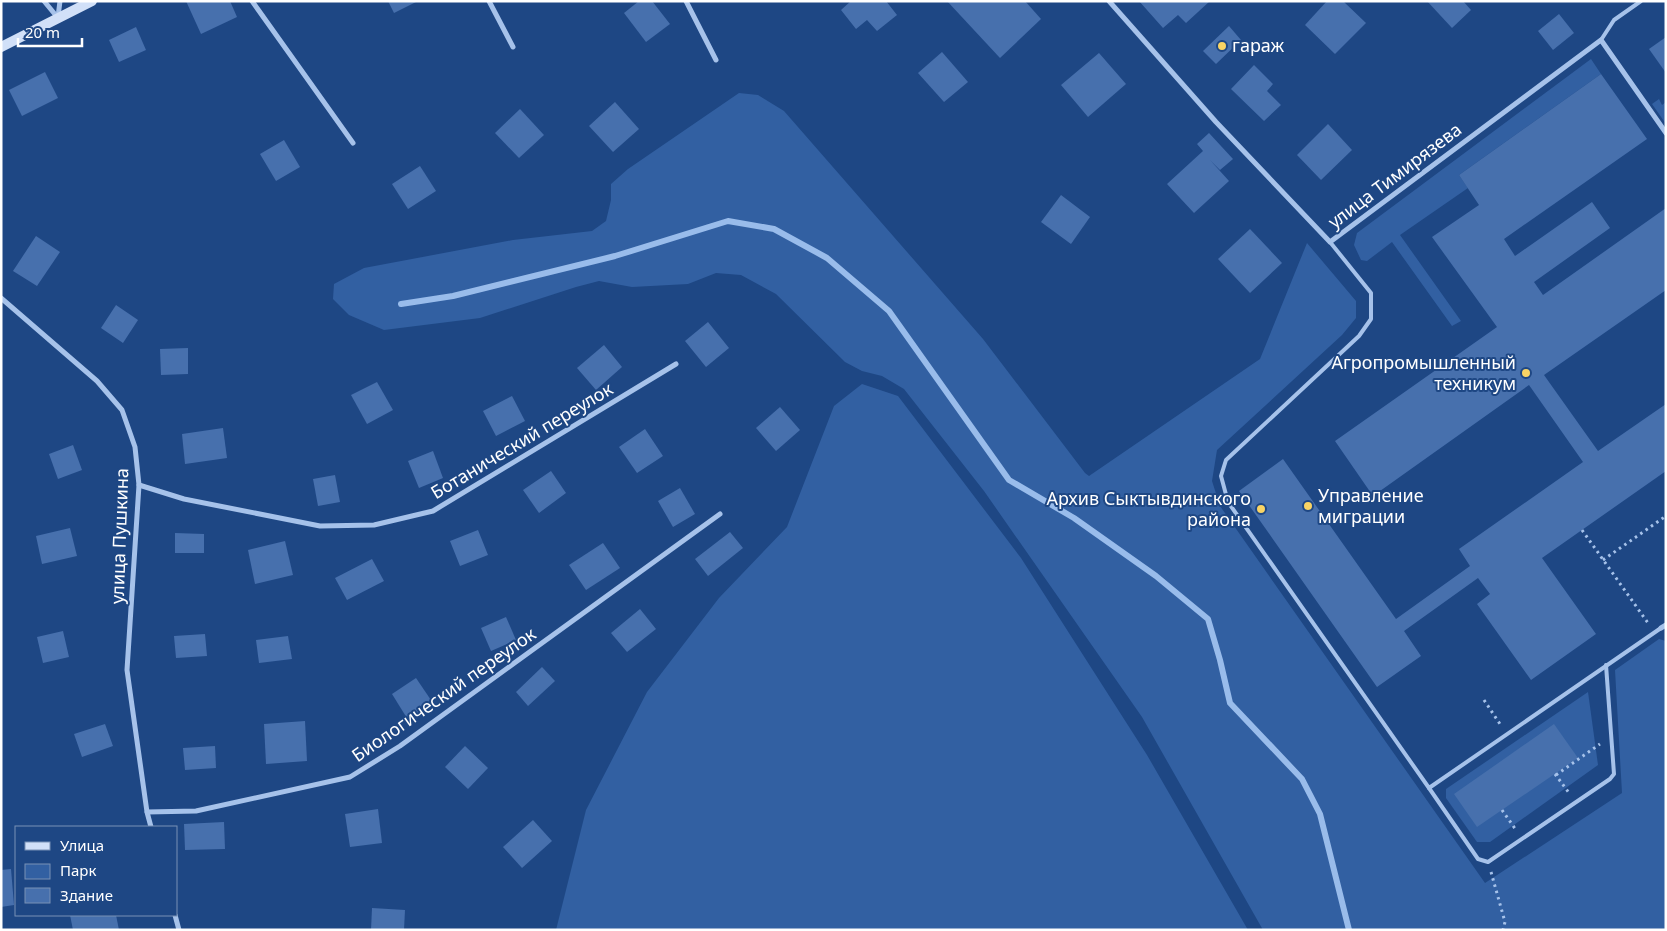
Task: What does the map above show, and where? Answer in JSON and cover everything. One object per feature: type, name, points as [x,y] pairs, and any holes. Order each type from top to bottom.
[{"type":"main road","points":[[1,47],[92,1]]},
{"type":"street","points":[[44,1],[58,18]]},
{"type":"street","points":[[58,18],[60,1]]},
{"type":"street","points":[[252,1],[354,143]]},
{"type":"street","points":[[489,1],[513,47]]},
{"type":"street","points":[[686,1],[716,60]]},
{"type":"street","name":"улица Тимирязева","points":[[1109,1],[1216,122],[1330,242],[1601,40]]},
{"type":"street","points":[[1601,40],[1666,133]]},
{"type":"street","name":"улица Пушкина","points":[[1,298],[97,381],[122,410],[135,447],[139,486],[127,670],[147,812],[151,826]]},
{"type":"street","name":"Ботанический переулок","points":[[139,486],[184,499],[320,526],[374,525],[433,511],[676,364]]},
{"type":"street","name":"Биологический переулок","points":[[147,812],[196,811],[350,777],[400,746],[720,514]]},
{"type":"street","points":[[175,916],[179,930]]},
{"type":"lane","points":[[1601,40],[1614,20],[1641,1]]},
{"type":"lane","points":[[1330,242],[1371,293],[1371,319],[1359,336],[1226,460],[1221,476],[1228,502],[1478,859],[1488,862],[1613,776],[1606,666]]},
{"type":"lane","points":[[1429,788],[1664,628]]},
{"type":"path","points":[[1603,560],[1666,516]]},
{"type":"path","points":[[1582,530],[1646,620]]},
{"type":"path","points":[[1484,700],[1508,735]]},
{"type":"path","points":[[1576,802],[1555,774],[1611,736]]},
{"type":"path","points":[[1502,810],[1522,839]]},
{"type":"path","points":[[1488,862],[1505,922],[1503,930]]},
{"type":"green space","points":[[1591,59],[1601,74],[1459,175],[1468,188],[1400,235],[1461,321],[1452,326],[1392,242],[1367,261],[1361,260],[1354,245],[1357,233]]},
{"type":"green space","points":[[739,93],[758,95],[784,111],[983,339],[1089,476],[1260,359],[1307,243],[1356,301],[1356,318],[1342,335],[1217,450],[1212,481],[1220,506],[1485,883],[1622,793],[1615,670],[1659,639],[1666,641],[1666,930],[1263,930],[1142,717],[984,491],[904,389],[882,376],[862,371],[845,362],[776,294],[741,275],[716,273],[688,284],[632,287],[599,281],[480,318],[384,330],[349,315],[333,299],[334,284],[364,268],[513,240],[592,231],[606,221],[611,200],[611,184],[628,169]]},
{"type":"green space","points":[[1659,99],[1662,105],[1666,102],[1666,124],[1652,104]]},
{"type":"green space","points":[[862,384],[898,396],[1021,558],[1147,755],[1248,930],[556,930],[586,810],[647,692],[719,598],[787,527],[834,406]]},
{"type":"green space","points":[[1588,692],[1598,765],[1490,842],[1477,842],[1446,798],[1446,789]]},
{"type":"building","points":[[186,1],[230,1],[237,17],[201,34]]},
{"type":"building","points":[[388,1],[418,1],[394,13]]},
{"type":"building","points":[[639,1],[652,1],[670,24],[646,42],[624,13]]},
{"type":"building","points":[[851,1],[886,1],[897,15],[877,31],[867,20],[856,29],[841,10]]},
{"type":"building","points":[[947,1],[1025,1],[1041,19],[1000,58]]},
{"type":"building","points":[[1139,1],[1210,1],[1186,23],[1178,15],[1163,28]]},
{"type":"building","points":[[1327,1],[1343,1],[1366,23],[1335,54],[1305,25]]},
{"type":"building","points":[[1427,1],[1463,1],[1471,10],[1452,28]]},
{"type":"building","points":[[1559,14],[1574,33],[1553,50],[1538,31]]},
{"type":"building","name":"гараж","points":[[1229,26],[1241,40],[1216,64],[1203,51]]},
{"type":"building","points":[[136,27],[146,50],[119,62],[109,40]]},
{"type":"building","points":[[1666,37],[1666,73],[1649,49]]},
{"type":"building","points":[[942,52],[968,82],[944,102],[918,73]]},
{"type":"building","points":[[1099,53],[1126,84],[1088,117],[1061,85]]},
{"type":"building","points":[[1254,65],[1273,84],[1267,91],[1281,105],[1264,121],[1231,89]]},
{"type":"building","points":[[45,72],[58,98],[22,116],[9,90]]},
{"type":"building","points":[[1601,74],[1647,139],[1504,239],[1515,256],[1592,202],[1610,228],[1534,282],[1543,295],[1666,208],[1666,290],[1544,375],[1598,451],[1666,404],[1666,471],[1542,558],[1596,634],[1531,680],[1477,604],[1490,594],[1478,578],[1404,631],[1421,656],[1377,687],[1239,491],[1283,459],[1396,619],[1470,566],[1459,549],[1583,462],[1529,385],[1373,496],[1335,441],[1497,327],[1432,237],[1479,205],[1459,175]]},
{"type":"building","points":[[615,102],[639,129],[613,152],[589,126]]},
{"type":"building","points":[[520,109],[544,135],[519,158],[495,133]]},
{"type":"building","points":[[1328,124],[1352,150],[1321,180],[1297,155]]},
{"type":"building","points":[[1209,133],[1233,159],[1220,170],[1210,160],[1229,181],[1194,213],[1167,184],[1203,151],[1197,144]]},
{"type":"building","points":[[284,140],[300,167],[276,181],[260,154]]},
{"type":"building","points":[[420,166],[436,191],[408,209],[392,184]]},
{"type":"building","points":[[1061,195],[1090,217],[1071,244],[1041,222]]},
{"type":"building","points":[[1250,229],[1282,263],[1250,293],[1218,259]]},
{"type":"building","points":[[36,236],[60,252],[37,286],[13,271]]},
{"type":"building","points":[[116,305],[138,320],[123,343],[101,328]]},
{"type":"building","points":[[708,322],[729,348],[706,367],[685,341]]},
{"type":"building","points":[[604,345],[622,367],[596,390],[577,368]]},
{"type":"building","points":[[188,348],[188,374],[161,375],[160,349]]},
{"type":"building","points":[[377,382],[393,410],[367,424],[351,395]]},
{"type":"building","points":[[512,396],[525,421],[496,436],[483,411]]},
{"type":"building","points":[[780,407],[800,430],[776,451],[756,428]]},
{"type":"building","points":[[223,428],[227,458],[185,464],[182,434]]},
{"type":"building","points":[[645,429],[663,456],[637,473],[619,447]]},
{"type":"building","points":[[73,445],[82,470],[58,479],[49,454]]},
{"type":"building","points":[[433,451],[443,478],[419,488],[408,461]]},
{"type":"building","points":[[551,471],[566,493],[539,513],[523,490]]},
{"type":"building","points":[[335,475],[340,502],[318,506],[313,479]]},
{"type":"building","points":[[680,488],[695,514],[673,527],[658,501]]},
{"type":"building","points":[[70,528],[77,556],[42,564],[36,536]]},
{"type":"building","points":[[478,530],[488,555],[460,566],[450,541]]},
{"type":"building","points":[[730,532],[743,548],[708,576],[695,559]]},
{"type":"building","points":[[175,533],[204,534],[204,553],[175,553]]},
{"type":"building","points":[[285,541],[293,575],[255,584],[248,550]]},
{"type":"building","points":[[603,543],[620,568],[586,590],[569,565]]},
{"type":"building","points":[[372,559],[384,581],[347,600],[335,578]]},
{"type":"building","points":[[640,609],[656,629],[627,652],[611,633]]},
{"type":"building","points":[[506,617],[516,640],[491,651],[481,628]]},
{"type":"building","points":[[63,631],[69,657],[43,663],[37,637]]},
{"type":"building","points":[[205,634],[207,656],[176,658],[174,636]]},
{"type":"building","points":[[288,636],[292,659],[259,663],[256,640]]},
{"type":"building","points":[[542,667],[555,681],[528,706],[516,692]]},
{"type":"building","points":[[416,678],[435,706],[410,723],[392,694]]},
{"type":"building","points":[[305,721],[307,761],[266,764],[264,724]]},
{"type":"building","points":[[105,724],[113,746],[82,757],[74,734]]},
{"type":"building","points":[[1554,724],[1578,758],[1477,827],[1454,794]]},
{"type":"building","points":[[215,746],[216,768],[185,770],[183,748]]},
{"type":"building","points":[[465,746],[488,768],[468,789],[445,767]]},
{"type":"building","points":[[378,809],[382,843],[350,847],[345,814]]},
{"type":"building","points":[[533,820],[552,841],[522,868],[503,847]]},
{"type":"building","points":[[224,822],[225,849],[185,850],[184,824]]},
{"type":"building","points":[[11,869],[14,905],[1,907],[1,870]]},
{"type":"building","points":[[372,908],[405,910],[404,930],[371,930]]},
{"type":"building","points":[[70,916],[116,916],[119,930],[73,930]]},
{"type":"waterway","points":[[401,304],[453,296],[615,256],[728,221],[774,229],[827,258],[889,311],[1009,480],[1074,518],[1156,576],[1208,619],[1230,703],[1302,779],[1320,814],[1349,930]]},
{"type":"place","name":"гараж","points":[[1222,46]]},
{"type":"place","name":"Агропромышленный техникум","points":[[1526,373]]},
{"type":"place","name":"Управление миграции","points":[[1308,506]]},
{"type":"place","name":"Архив Сыктывдинского района","points":[[1261,509]]}]
